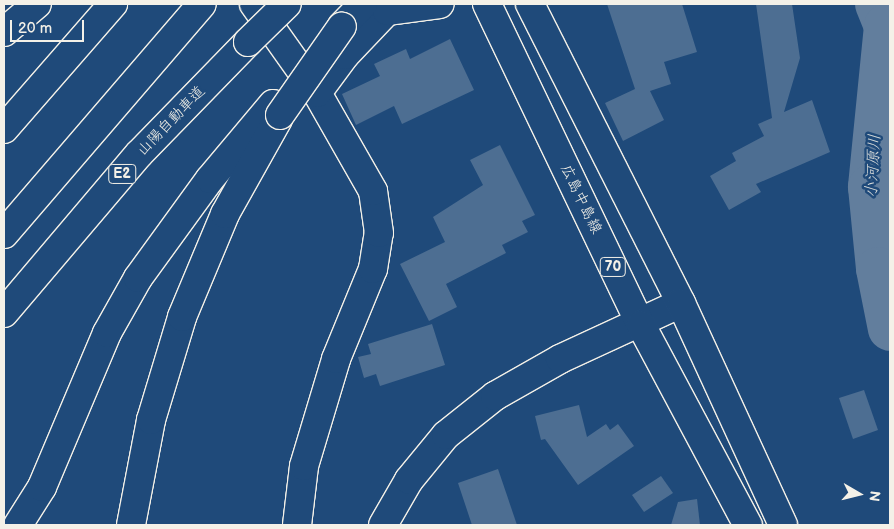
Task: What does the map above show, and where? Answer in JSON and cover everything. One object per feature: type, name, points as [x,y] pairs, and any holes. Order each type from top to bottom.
[{"type":"main road","points":[[4,32],[37,4]]},
{"type":"main road","points":[[4,129],[113,4]]},
{"type":"main road","points":[[4,234],[202,4]]},
{"type":"main road","points":[[254,4],[317,93],[373,191],[378,233],[372,270],[336,358],[304,466],[297,525]]},
{"type":"main road","name":"山陽自動車道","points":[[4,313],[139,154],[287,4]]},
{"type":"main road","points":[[18,525],[42,487],[107,333],[138,278],[210,179],[277,110],[342,26],[363,4]]},
{"type":"main road","points":[[317,93],[345,54],[387,11],[440,4]]},
{"type":"main road","name":"広島中島線","points":[[487,4],[641,325],[748,525]]},
{"type":"main road","points":[[530,4],[681,303],[783,525]]},
{"type":"main road","points":[[131,525],[151,420],[182,317],[225,214],[277,110]]},
{"type":"main road","points":[[383,525],[409,480],[446,436],[494,396],[560,359],[641,325],[681,303]]},
{"type":"building","points":[[607,4],[682,4],[697,52],[664,62],[671,84],[650,91],[664,120],[623,141],[605,103],[635,89]]},
{"type":"building","points":[[756,4],[792,4],[800,58],[784,112],[812,100],[830,152],[756,184],[761,192],[729,210],[710,176],[736,161],[732,153],[764,136],[758,124],[772,118]]},
{"type":"building","points":[[450,39],[474,90],[402,124],[394,106],[356,125],[342,94],[380,76],[374,64],[406,49],[410,59]]},
{"type":"building","points":[[500,145],[535,215],[522,221],[528,232],[502,245],[506,253],[446,284],[457,307],[429,321],[400,264],[445,242],[433,217],[483,185],[470,160]]},
{"type":"building","points":[[432,324],[445,365],[380,386],[376,374],[364,378],[358,357],[371,354],[368,344]]},
{"type":"building","points":[[864,390],[878,430],[853,439],[839,398]]},
{"type":"building","points":[[579,405],[587,437],[606,424],[610,430],[618,424],[634,446],[578,485],[545,439],[541,440],[535,416]]},
{"type":"building","points":[[498,469],[517,525],[472,525],[458,483]]},
{"type":"building","points":[[661,476],[673,493],[644,512],[632,495]]},
{"type":"building","points":[[697,499],[700,525],[671,525],[678,502]]},
{"type":"waterway","name":"小河原川","points":[[877,4],[886,26],[870,187],[878,269],[890,329]]}]
